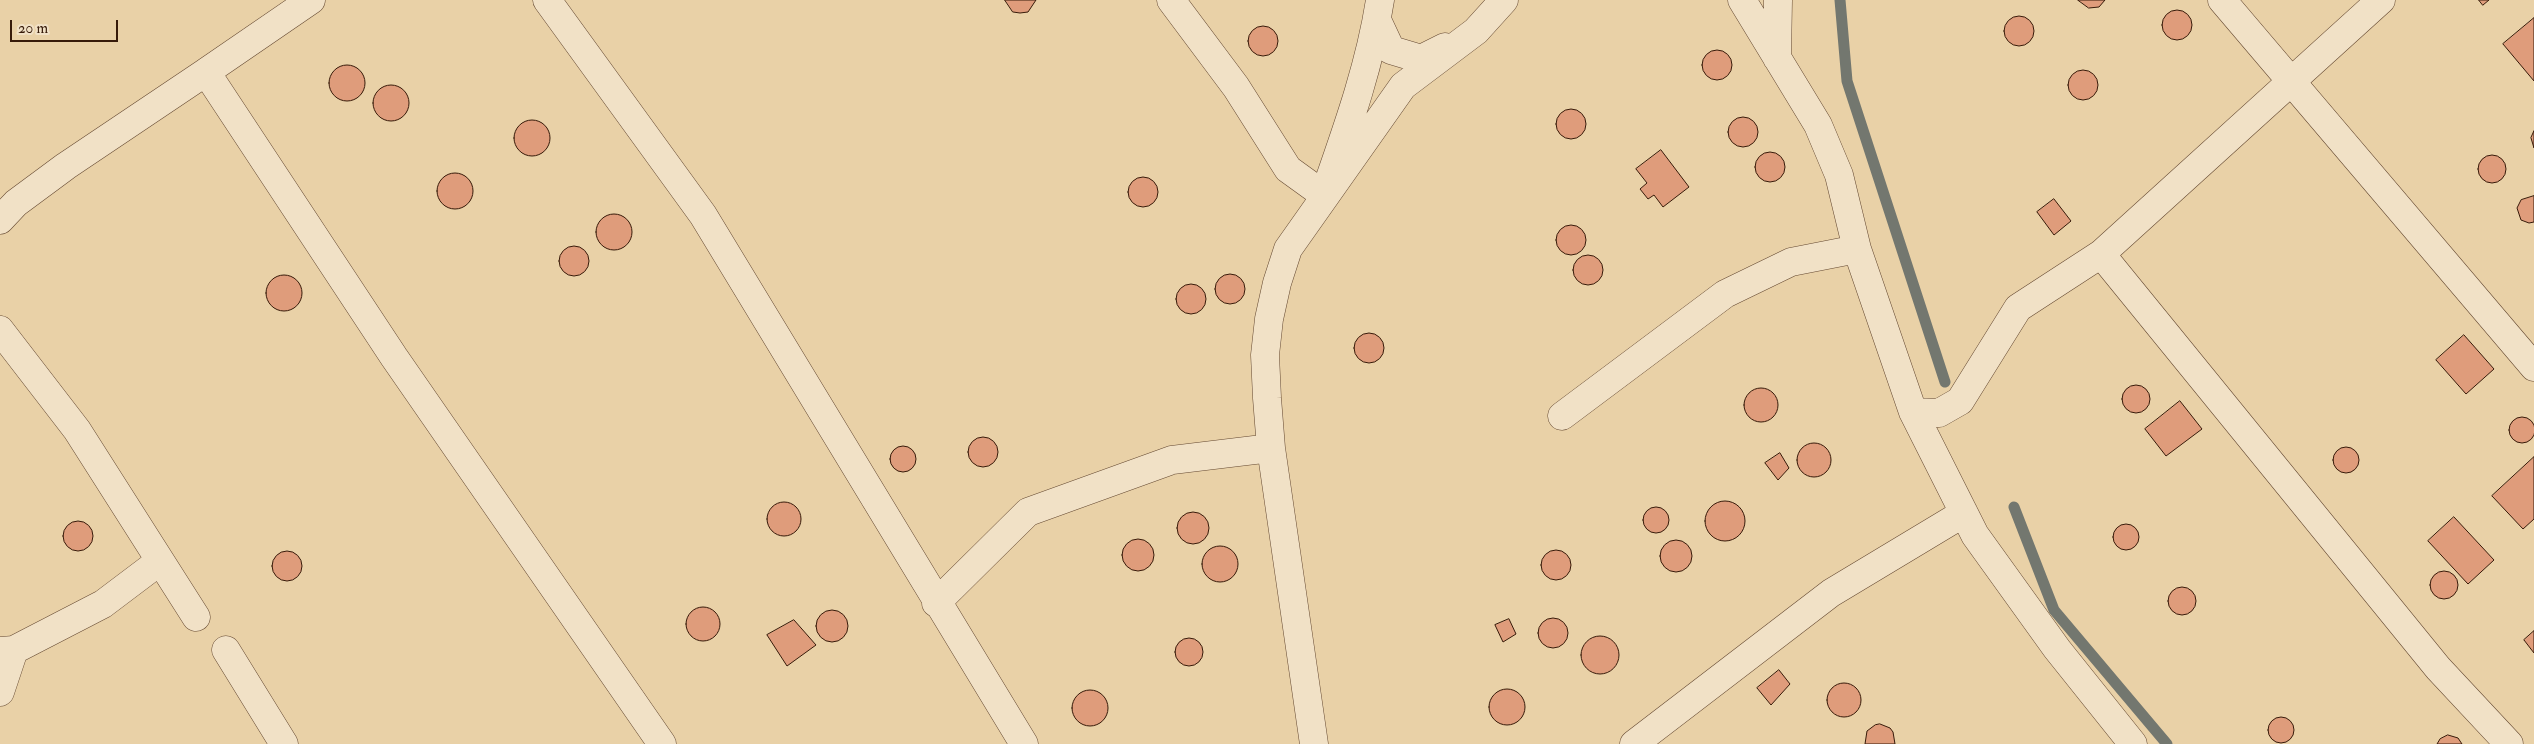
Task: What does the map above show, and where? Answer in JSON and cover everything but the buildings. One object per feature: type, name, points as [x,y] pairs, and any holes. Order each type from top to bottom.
[{"type":"street","points":[[0,220],[16,203],[66,166],[311,0]]},
{"type":"street","points":[[547,0],[703,215],[936,603],[1024,744]]},
{"type":"street","points":[[1171,0],[1236,87],[1288,169],[1324,196]]},
{"type":"street","points":[[1314,744],[1271,448],[1265,355],[1269,319],[1288,248],[1403,86],[1476,31],[1504,0]]},
{"type":"street","points":[[1742,0],[1818,125],[1840,175],[1856,249],[1913,412],[1976,536],[2051,640],[2133,744]]},
{"type":"street","points":[[1777,58],[1778,0]]},
{"type":"street","points":[[2222,0],[2289,82],[2534,368]]},
{"type":"street","points":[[1913,412],[1939,413],[1960,401],[2018,308],[2101,254],[2381,0]]},
{"type":"street","points":[[1324,196],[1346,133],[1378,10]]},
{"type":"street","points":[[1378,10],[1391,50],[1421,59],[1476,31]]},
{"type":"street","points":[[206,72],[394,357],[662,744]]},
{"type":"street","points":[[1562,416],[1725,294],[1790,262],[1856,249]]},
{"type":"street","points":[[2101,254],[2438,668],[2509,744]]},
{"type":"street","points":[[0,330],[77,430],[196,617]]},
{"type":"street","points":[[936,603],[1028,512],[1172,460],[1271,448]]},
{"type":"street","points":[[1634,744],[1831,593],[1964,513]]},
{"type":"street","points":[[0,692],[7,650],[103,604],[160,561]]},
{"type":"street","points":[[226,650],[284,744]]},
{"type":"waterway","points":[[1840,0],[1847,81],[1945,382]]},
{"type":"waterway","points":[[2014,507],[2054,610],[2167,744]]}]
